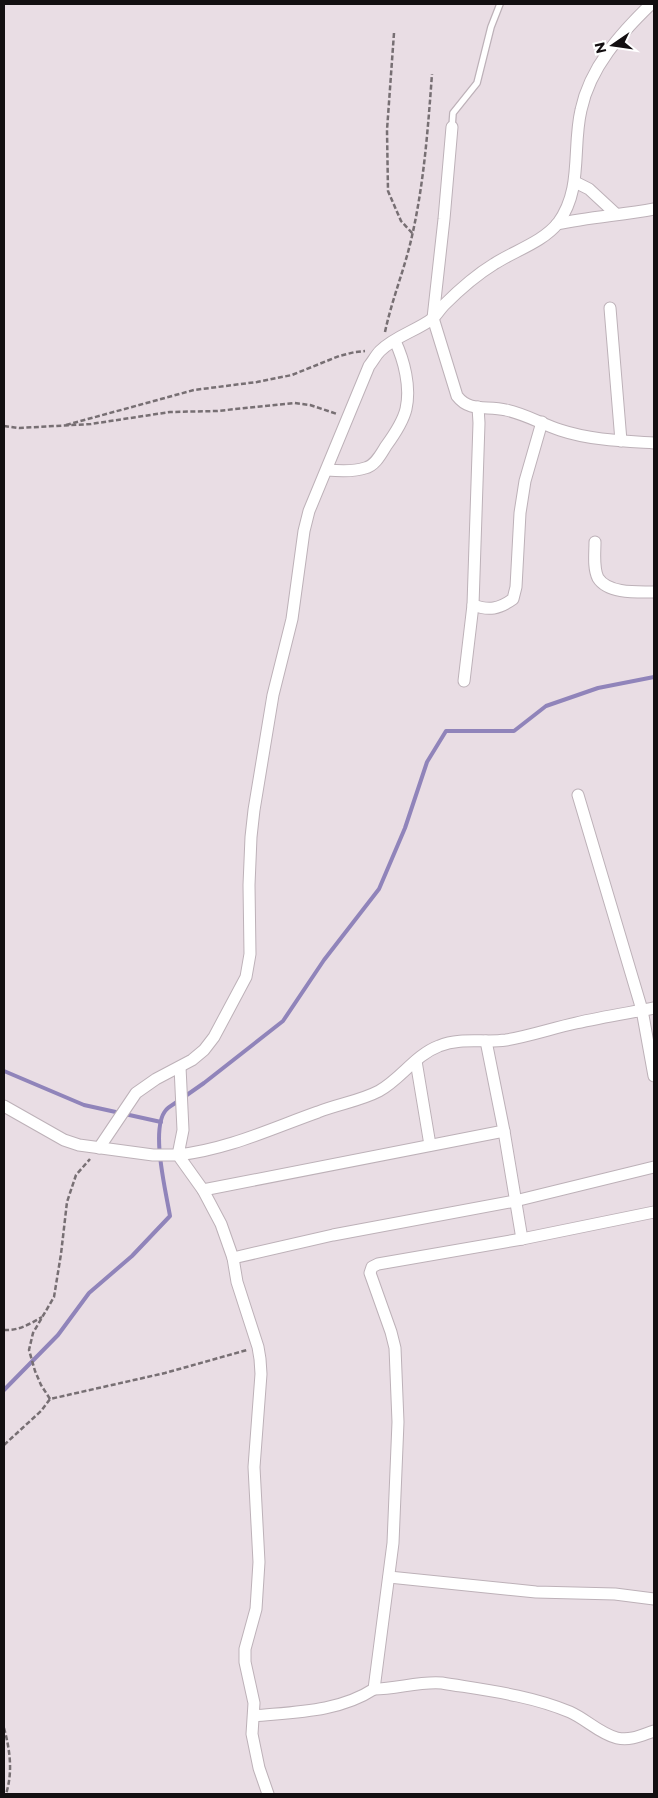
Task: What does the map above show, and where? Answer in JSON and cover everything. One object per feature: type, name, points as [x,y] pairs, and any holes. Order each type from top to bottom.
[{"type":"street","points":[[99,1148],[136,1093],[198,1055],[214,1037],[236,1000],[246,977],[249,965],[251,837],[266,730],[292,618],[304,531],[309,511],[369,366],[381,350],[433,318],[443,306],[480,273],[542,237],[557,224],[570,203],[575,182],[580,112],[585,94],[597,68],[611,47],[651,4]]},
{"type":"street","points":[[452,127],[433,318],[457,396],[462,403],[478,407],[504,409],[574,434],[621,441],[654,443]]},
{"type":"street","points":[[575,182],[589,189],[616,214]]},
{"type":"street","points":[[557,224],[654,210]]},
{"type":"street","points":[[610,308],[621,441]]},
{"type":"street","points":[[327,470],[338,471],[366,468],[374,463],[399,427],[406,408],[407,393],[402,356],[395,341]]},
{"type":"street","points":[[464,681],[472,605],[478,407]]},
{"type":"street","points":[[472,605],[482,609],[493,610],[513,599],[516,587],[521,505],[525,481],[542,422]]},
{"type":"street","points":[[595,542],[595,568],[598,577],[604,584],[616,589],[654,592]]},
{"type":"street","points":[[578,795],[642,1010],[654,1076]]},
{"type":"street","points":[[4,1106],[64,1140],[88,1147],[178,1155],[220,1148],[320,1111],[365,1097],[386,1086],[416,1061],[440,1045],[474,1040],[518,1038],[576,1023],[654,1008]]},
{"type":"street","points":[[486,1040],[504,1131],[522,1239]]},
{"type":"street","points":[[416,1061],[430,1145]]},
{"type":"street","points":[[180,1067],[183,1130],[178,1155],[203,1190],[221,1224],[233,1258],[244,1305],[258,1347],[261,1374],[254,1467],[259,1562],[256,1609],[245,1648],[245,1662],[254,1703],[252,1734],[268,1794]]},
{"type":"street","points":[[203,1190],[504,1131]]},
{"type":"street","points":[[233,1258],[333,1235],[516,1201],[654,1166]]},
{"type":"street","points":[[374,1689],[393,1543],[398,1422],[394,1348],[391,1332],[370,1269],[378,1264],[522,1239],[654,1212]]},
{"type":"street","points":[[389,1577],[536,1592],[616,1594],[654,1599]]},
{"type":"street","points":[[254,1716],[323,1708],[358,1698],[374,1689],[434,1682],[537,1701],[570,1712],[616,1738],[624,1739],[642,1736],[654,1731]]},
{"type":"lane","points":[[452,127],[454,113],[477,83],[491,28],[500,4]]},
{"type":"path","points":[[394,33],[387,130],[388,191],[401,221],[413,234]]},
{"type":"path","points":[[66,425],[180,393],[257,382],[283,376],[355,352],[381,350],[388,317],[413,234],[425,167],[432,74]]},
{"type":"path","points":[[4,426],[19,428],[91,424],[170,412],[217,411],[294,404],[310,405],[347,418]]},
{"type":"path","points":[[50,1399],[35,1371],[29,1350],[33,1333],[54,1297],[62,1254],[67,1202],[76,1175],[99,1148]]},
{"type":"path","points":[[4,1330],[12,1330],[42,1317]]},
{"type":"path","points":[[4,1445],[41,1411],[50,1399],[165,1373],[258,1347]]},
{"type":"path","points":[[4,1728],[11,1762],[10,1782],[6,1794]]},
{"type":"waterway","points":[[184,1097],[283,1021],[324,960],[379,889],[405,828],[427,762],[446,731],[514,731],[546,706],[598,688],[654,677]]},
{"type":"waterway","points":[[4,1071],[84,1105],[161,1122]]},
{"type":"waterway","points":[[4,1390],[58,1335],[89,1293],[132,1256],[170,1216],[160,1161],[159,1131],[161,1119],[166,1110],[178,1101]]}]
